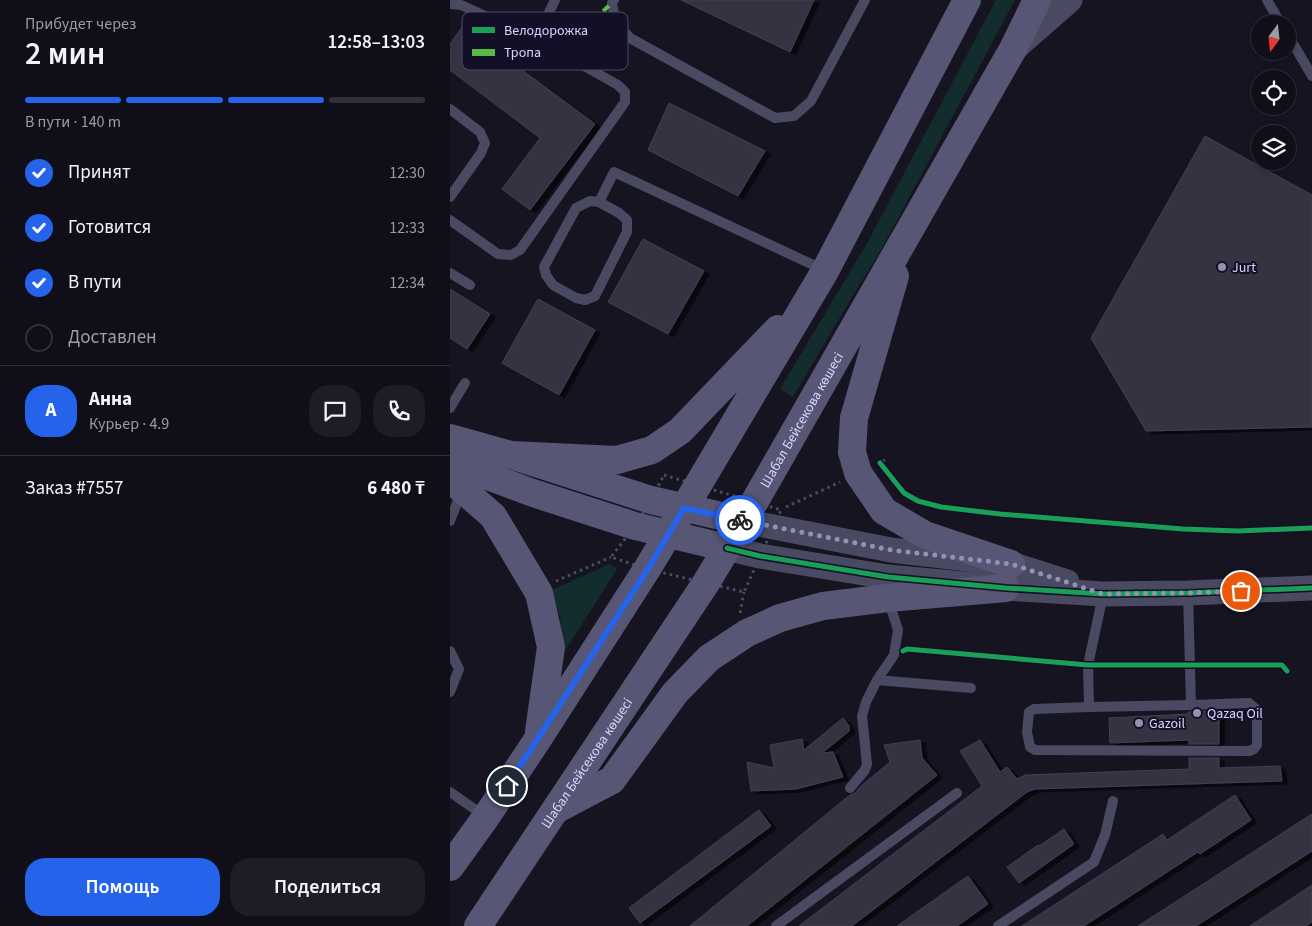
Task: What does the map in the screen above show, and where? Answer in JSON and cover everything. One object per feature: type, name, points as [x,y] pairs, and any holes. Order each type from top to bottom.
[{"type":"main road","points":[[450,867],[538,739],[648,569],[825,271],[966,0]]},
{"type":"main road","name":"Шабал Бейсекова көшесі","points":[[478,926],[706,583],[1013,49],[1037,0]]},
{"type":"main road","points":[[908,232],[854,418],[852,452],[869,468],[884,511],[925,535],[1008,576]]},
{"type":"main road","points":[[511,456],[617,460],[652,450],[680,431],[810,296]]},
{"type":"main road","points":[[450,438],[651,500],[743,521]]},
{"type":"main road","points":[[450,462],[533,493],[636,526],[726,548]]},
{"type":"main road","points":[[456,484],[493,516],[539,593],[551,647],[538,739]]},
{"type":"main road","points":[[556,810],[612,780],[675,693],[709,658],[747,633],[780,618],[823,606],[888,598],[1008,576]]},
{"type":"street","points":[[1013,49],[1070,0]]},
{"type":"street","points":[[743,521],[1103,594],[1312,588]]},
{"type":"street","points":[[726,548],[760,556],[888,577],[1008,576]]},
{"type":"lane","points":[[549,12],[555,0]]},
{"type":"lane","points":[[614,0],[612,3],[614,12]]},
{"type":"lane","points":[[630,38],[776,118],[794,116],[811,102],[865,0]]},
{"type":"lane","points":[[1267,0],[1276,15]]},
{"type":"lane","points":[[450,4],[460,5],[476,12]]},
{"type":"lane","points":[[1296,49],[1312,76]]},
{"type":"lane","points":[[450,220],[498,254],[510,255],[520,250],[625,102],[625,92],[618,85],[592,70]]},
{"type":"lane","points":[[450,109],[480,132],[485,143],[482,153],[450,197]]},
{"type":"lane","points":[[599,202],[614,172],[825,271]]},
{"type":"lane","points":[[590,201],[599,202],[619,213],[627,220],[627,232],[594,296],[585,300],[576,298],[553,285],[546,275],[544,267],[576,208],[590,201]]},
{"type":"lane","points":[[450,272],[470,285]]},
{"type":"lane","points":[[450,408],[465,383]]},
{"type":"lane","points":[[450,520],[456,484]]},
{"type":"lane","points":[[1188,593],[1191,705]]},
{"type":"lane","points":[[1089,707],[1088,665],[1103,594]]},
{"type":"lane","points":[[850,788],[865,770],[867,764],[862,716],[866,702],[877,680],[894,655],[898,630],[888,598]]},
{"type":"lane","points":[[450,652],[459,669],[450,692]]},
{"type":"lane","points":[[877,680],[971,688]]},
{"type":"lane","points":[[1249,703],[1257,712],[1256,744],[1254,749],[1249,751],[1035,750],[1030,747],[1027,732],[1029,712],[1034,709],[1089,707],[1249,703]]},
{"type":"lane","points":[[450,792],[486,817]]},
{"type":"lane","points":[[776,926],[957,794]]},
{"type":"lane","points":[[998,926],[1094,862],[1105,835],[1113,801]]},
{"type":"path","points":[[606,78],[611,70]]},
{"type":"path","points":[[781,510],[887,459]]},
{"type":"path","points":[[869,468],[884,468]]},
{"type":"path","points":[[537,590],[611,557],[636,526]]},
{"type":"path","points":[[611,557],[648,569],[744,592],[760,556]]},
{"type":"green space","points":[[996,0],[1015,0],[880,252],[793,397],[780,389],[866,245]]},
{"type":"green space","points":[[610,564],[617,569],[565,651],[560,618],[552,590]]},
{"type":"building","points":[[681,0],[814,0],[790,52]]},
{"type":"building","points":[[462,27],[462,70],[522,70],[595,124],[530,210],[502,189],[540,138],[450,70],[450,44]]},
{"type":"building","points":[[669,103],[765,151],[738,196],[648,150]]},
{"type":"building","name":"Jurt","points":[[1205,136],[1251,161],[1251,170],[1267,170],[1312,195],[1312,427],[1146,431],[1091,338]]},
{"type":"building","points":[[643,239],[704,271],[668,334],[608,302]]},
{"type":"building","points":[[450,289],[490,314],[467,349],[450,338]]},
{"type":"building","points":[[538,299],[595,330],[559,395],[502,363]]},
{"type":"building","points":[[1219,711],[1219,744],[1189,744],[1189,740],[1110,743],[1109,718]]},
{"type":"building","points":[[843,718],[849,726],[849,731],[822,753],[833,752],[843,777],[796,789],[751,791],[747,762],[774,768],[770,745],[802,739],[804,750]]},
{"type":"building","points":[[920,740],[922,758],[937,775],[747,926],[690,926],[850,795],[855,793],[890,762],[884,745]]},
{"type":"building","points":[[980,740],[1000,772],[1007,767],[1017,779],[1025,775],[1189,769],[1189,758],[1219,758],[1219,768],[1280,766],[1282,781],[1035,789],[1027,792],[852,926],[799,926],[982,786],[960,751]]},
{"type":"building","points":[[1235,795],[1251,820],[1084,926],[1022,926],[1163,834],[1167,840]]},
{"type":"building","points":[[759,810],[771,826],[640,923],[629,908]]},
{"type":"building","points":[[1312,814],[1312,851],[1196,926],[1138,926]]},
{"type":"building","points":[[1064,829],[1074,844],[1019,883],[1007,867]]},
{"type":"building","points":[[968,876],[988,904],[957,926],[897,926]]},
{"type":"building","points":[[1312,885],[1312,922],[1306,926],[1250,926]]},
{"type":"marked path","points":[[602,12],[612,3]]},
{"type":"cycle path","points":[[880,463],[904,493],[918,501],[941,507],[1000,514],[1183,529],[1238,531],[1312,528]]},
{"type":"cycle path","points":[[727,548],[760,556],[888,577],[1006,588],[1103,594],[1312,588]]},
{"type":"cycle path","points":[[903,651],[907,649],[1088,665],[1282,665],[1287,671]]},
{"type":"way so far","points":[[740,520],[891,550],[1011,564],[1103,594],[1241,591]]},
{"type":"place","name":"Jurt","points":[[1222,267]]},
{"type":"place","name":"Qazaq Oil","points":[[1197,713]]},
{"type":"place","name":"Gazoil","points":[[1139,723]]},
{"type":"route","points":[[507,786],[648,569],[684,508],[740,520]]}]
